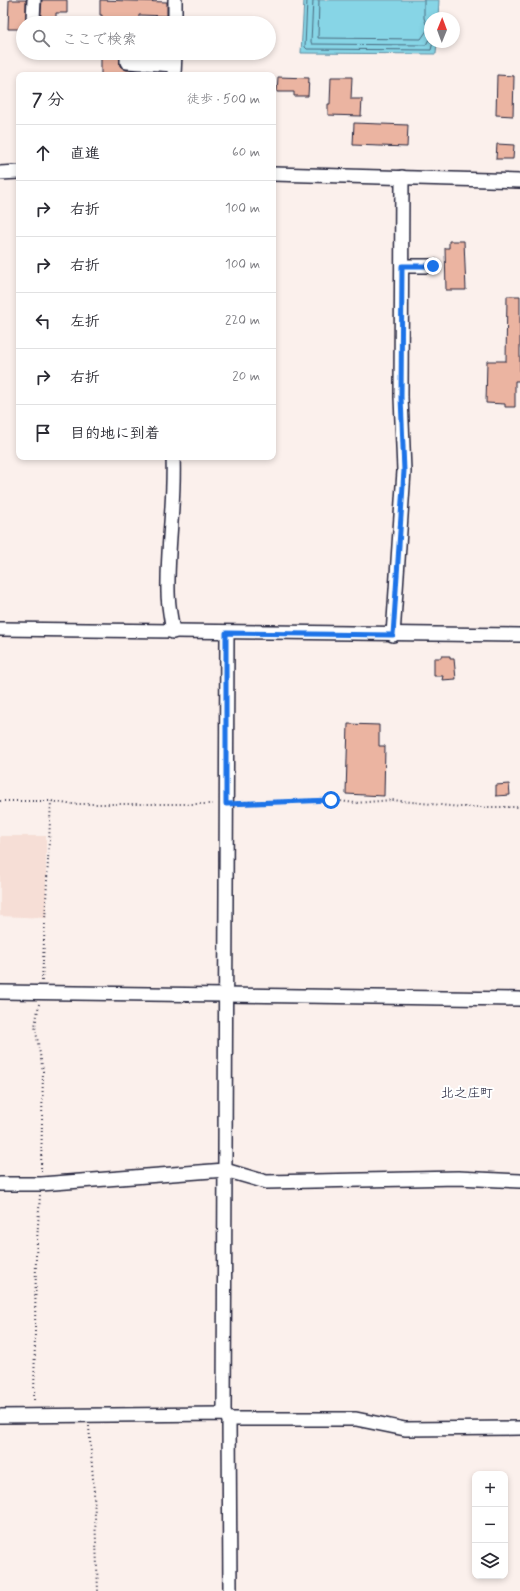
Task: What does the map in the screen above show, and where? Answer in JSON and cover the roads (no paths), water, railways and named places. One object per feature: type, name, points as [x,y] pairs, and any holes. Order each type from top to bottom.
[{"type":"street","points":[[33,16],[34,0]]},
{"type":"street","points":[[175,0],[175,16]]},
{"type":"street","points":[[127,60],[127,62],[174,64]]},
{"type":"street","points":[[0,173],[16,172]]},
{"type":"street","points":[[276,174],[520,181]]},
{"type":"street","points":[[393,635],[404,471],[401,397],[402,178]]},
{"type":"street","points":[[402,266],[433,266]]},
{"type":"street","points":[[173,460],[174,489],[169,542],[168,594],[173,632]]},
{"type":"street","points":[[0,629],[393,635],[520,635]]},
{"type":"street","points":[[226,633],[226,1416],[230,1591]]},
{"type":"street","points":[[0,992],[520,999]]},
{"type":"street","points":[[0,1184],[41,1184],[225,1170],[266,1182],[458,1178],[520,1180]]},
{"type":"street","points":[[0,1416],[226,1416],[356,1419],[405,1429],[520,1428]]},
{"type":"water","points":[[304,0],[439,0],[438,12],[424,12],[424,48],[436,48],[436,54],[301,53]]},
{"type":"district","name":"北之庄町","points":[[467,1092]]}]
